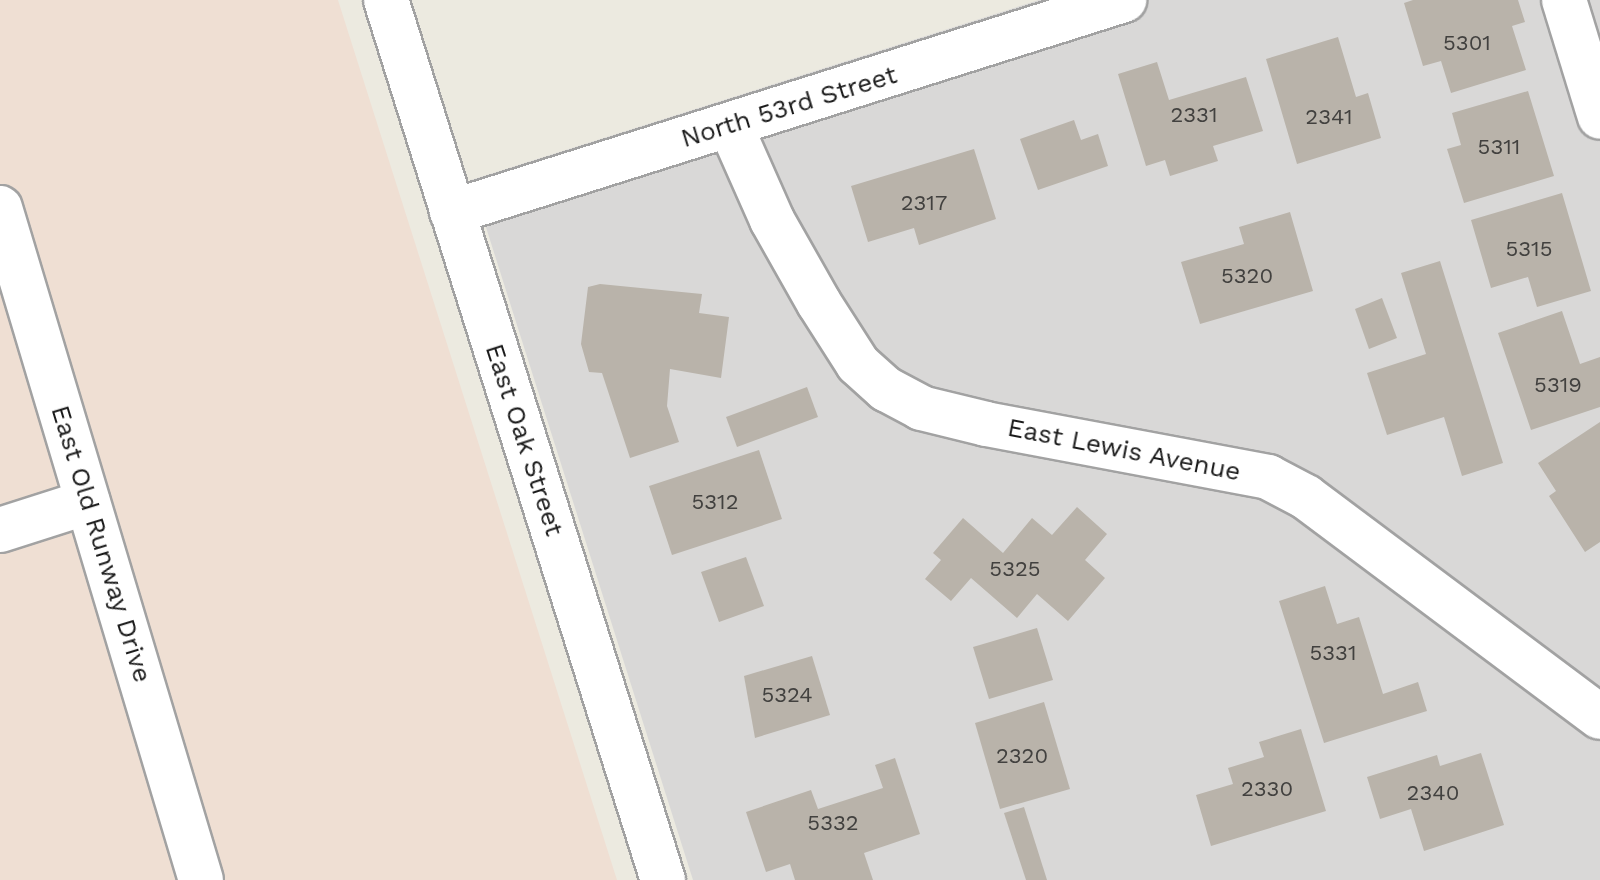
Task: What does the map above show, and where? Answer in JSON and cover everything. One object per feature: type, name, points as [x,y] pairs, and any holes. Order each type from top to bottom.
[{"type":"street","name":"East Oak Street","points":[[386,0],[663,880]]},
{"type":"street","name":"North 53rd Street","points":[[452,212],[1124,0]]},
{"type":"street","points":[[1564,0],[1600,117]]},
{"type":"street","name":"East Lewis Avenue","points":[[730,125],[772,220],[819,303],[858,364],[886,389],[921,408],[986,424],[1268,477],[1306,497],[1600,717]]},
{"type":"street","name":"East Old Runway Drive","points":[[0,208],[201,880]]},
{"type":"street","points":[[0,530],[88,502]]},
{"type":"shaded area","points":[[0,0],[338,0],[617,880],[0,880]]},
{"type":"shaded area","points":[[1039,0],[1600,0],[1600,880],[693,880],[471,180]]},
{"type":"building","points":[[1413,0],[1518,0],[1525,22],[1512,26],[1526,70],[1451,93],[1441,61],[1423,66],[1404,3]]},
{"type":"building","points":[[1338,37],[1356,97],[1368,93],[1381,138],[1297,164],[1266,59]]},
{"type":"building","points":[[1157,62],[1169,100],[1246,77],[1263,131],[1213,146],[1218,161],[1170,176],[1165,160],[1146,166],[1118,74]]},
{"type":"building","points":[[1528,91],[1554,176],[1464,203],[1447,149],[1461,145],[1452,113]]},
{"type":"building","points":[[1074,120],[1081,140],[1098,134],[1108,166],[1038,190],[1020,139]]},
{"type":"building","points":[[974,149],[996,219],[919,245],[914,228],[868,242],[851,186]]},
{"type":"building","points":[[1562,193],[1591,291],[1537,307],[1528,277],[1491,288],[1471,220]]},
{"type":"building","points":[[1290,212],[1313,291],[1200,324],[1181,262],[1244,244],[1239,227]]},
{"type":"building","points":[[1440,261],[1503,463],[1462,476],[1444,417],[1387,435],[1367,373],[1426,354],[1401,273]]},
{"type":"building","points":[[600,284],[702,294],[699,313],[729,317],[721,378],[670,369],[667,406],[679,442],[630,458],[602,373],[589,372],[581,344],[588,287]]},
{"type":"building","points":[[1382,298],[1397,338],[1369,349],[1355,309]]},
{"type":"building","points":[[1562,311],[1580,364],[1600,357],[1600,407],[1531,430],[1498,333]]},
{"type":"building","points":[[807,387],[818,417],[737,447],[726,417]]},
{"type":"building","points":[[1600,422],[1600,542],[1585,552],[1549,496],[1556,491],[1538,463]]},
{"type":"building","points":[[759,450],[782,519],[672,555],[649,486]]},
{"type":"building","points":[[1077,507],[1107,534],[1085,560],[1105,578],[1068,621],[1037,594],[1017,618],[971,578],[951,601],[925,579],[941,560],[933,553],[963,518],[1003,553],[1032,518],[1052,535]]},
{"type":"building","points":[[746,557],[764,606],[719,622],[701,572]]},
{"type":"building","points":[[1325,586],[1337,624],[1359,617],[1383,694],[1418,682],[1427,711],[1324,743],[1279,601]]},
{"type":"building","points":[[1037,628],[1053,680],[989,699],[973,647]]},
{"type":"building","points":[[812,656],[830,715],[755,738],[744,676]]},
{"type":"building","points":[[1044,702],[1070,789],[1000,809],[975,723]]},
{"type":"building","points":[[1301,729],[1326,811],[1211,846],[1196,795],[1233,784],[1228,768],[1264,757],[1259,742]]},
{"type":"building","points":[[1481,753],[1504,825],[1424,851],[1411,809],[1380,819],[1367,777],[1437,755],[1440,766]]},
{"type":"building","points":[[895,758],[920,834],[864,853],[873,880],[795,880],[790,864],[766,872],[746,812],[811,790],[818,809],[883,788],[875,765]]},
{"type":"building","points":[[1024,807],[1047,880],[1026,880],[1004,813]]}]
